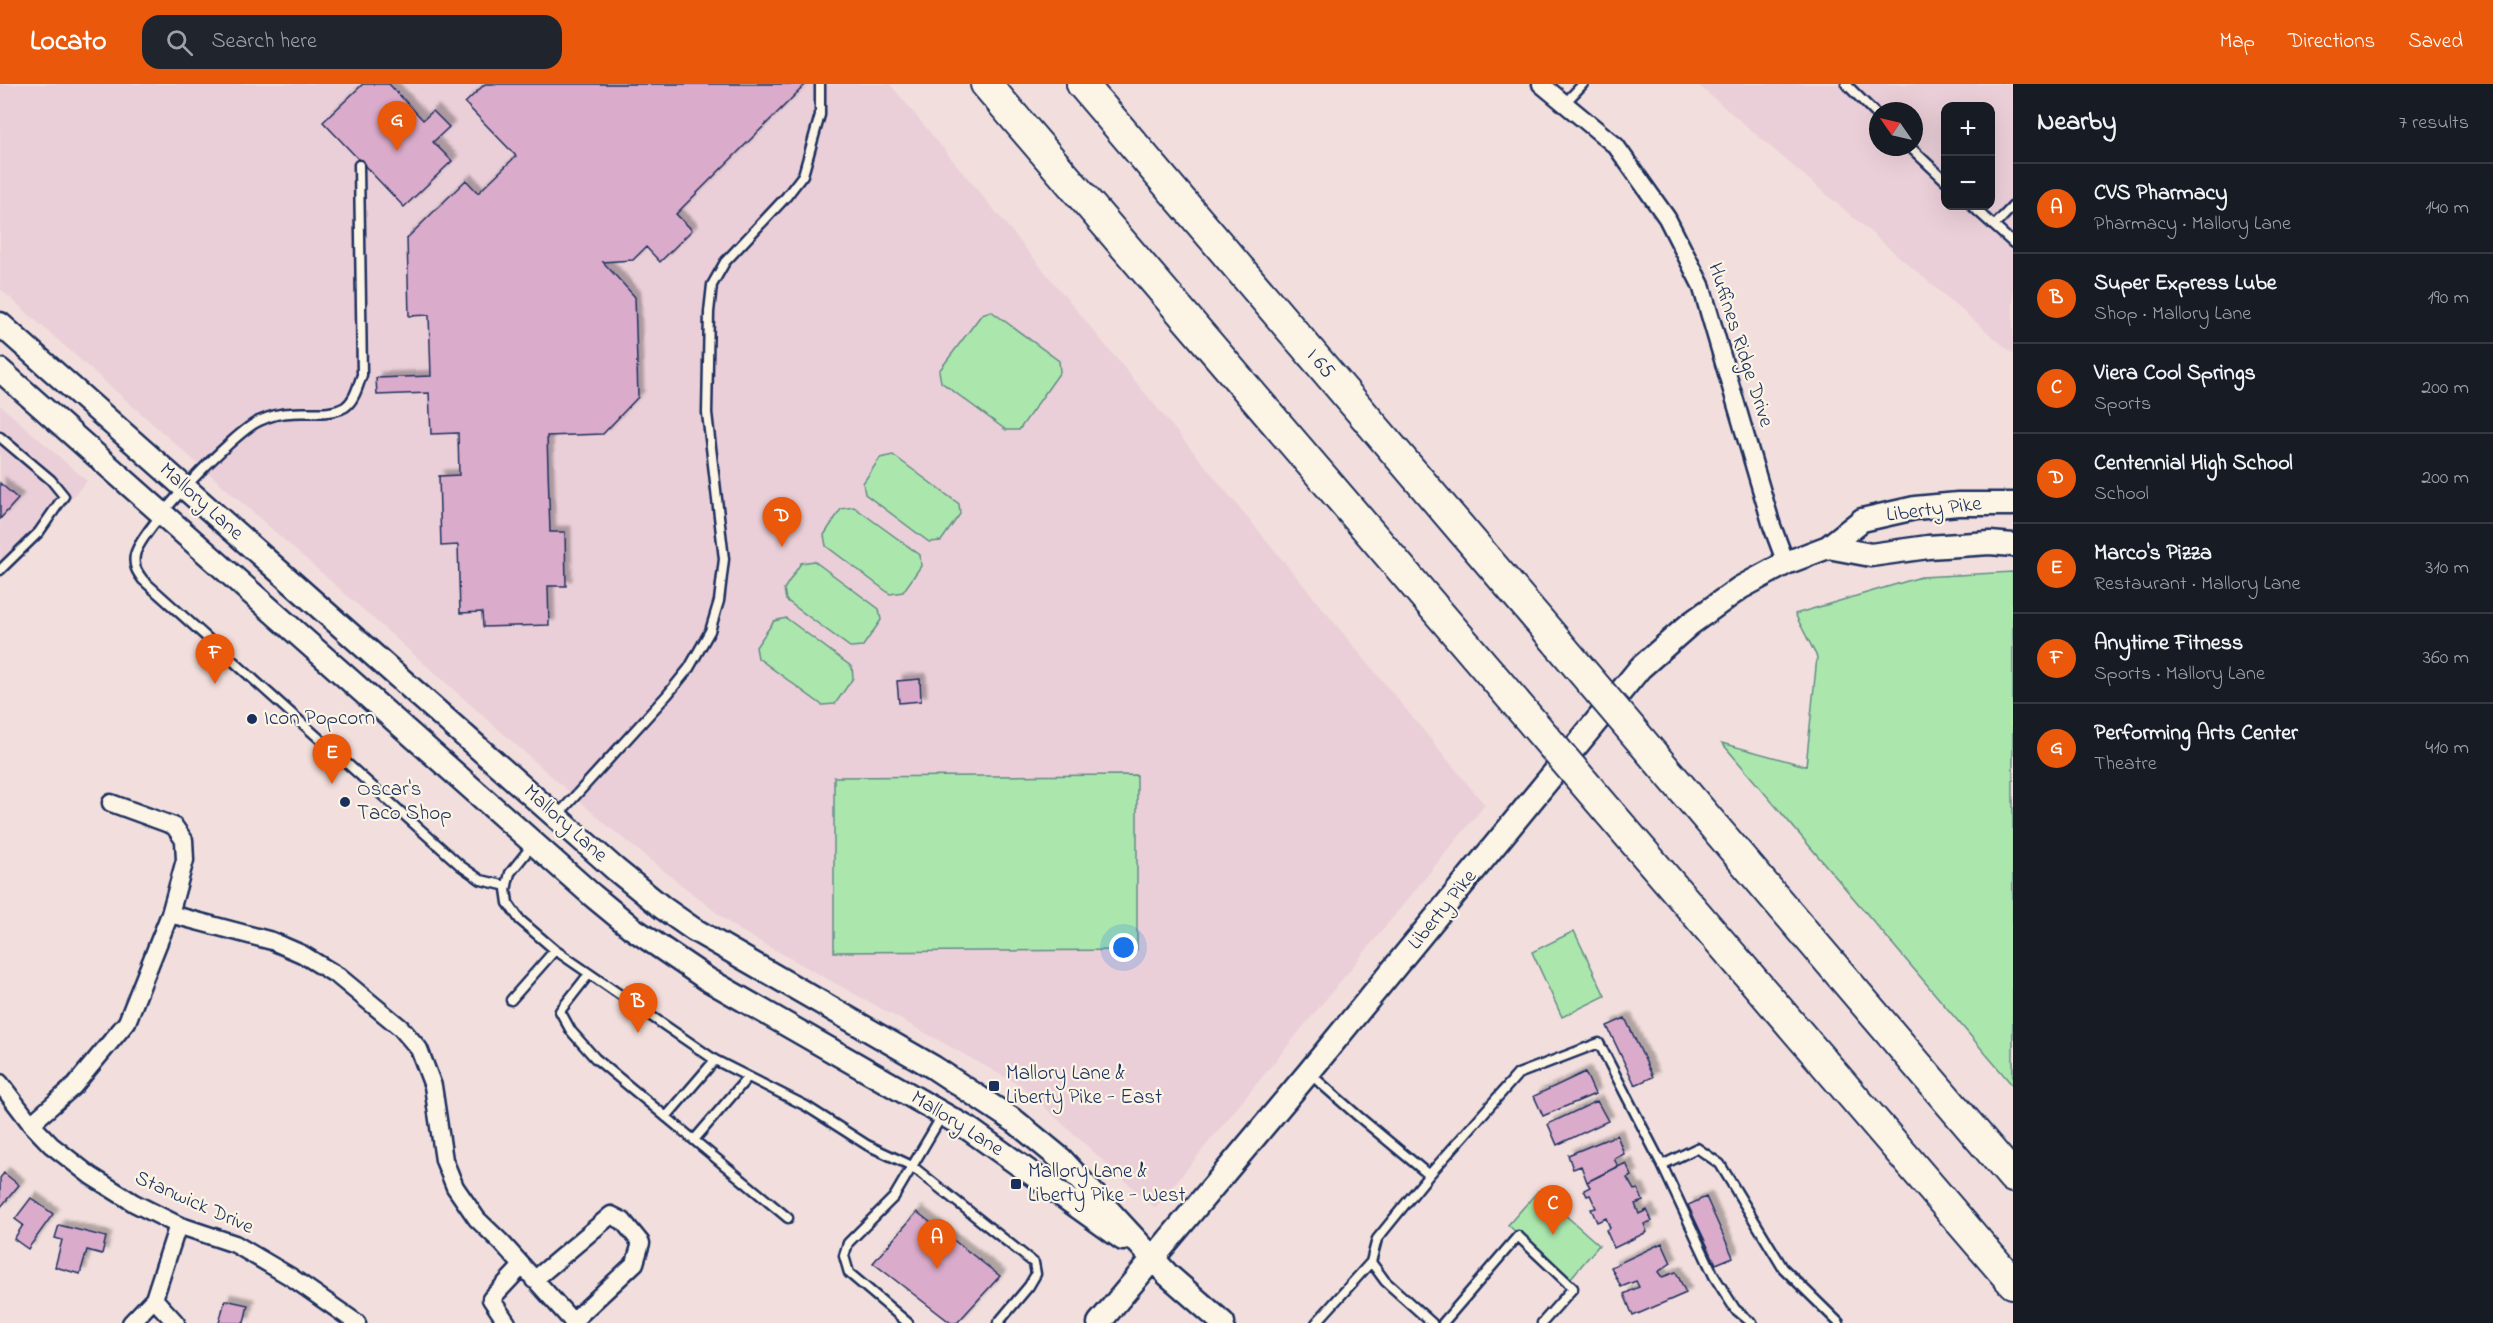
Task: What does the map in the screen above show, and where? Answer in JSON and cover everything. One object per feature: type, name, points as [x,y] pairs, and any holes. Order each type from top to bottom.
[{"type":"highway","points":[[986,84],[2013,1283]]},
{"type":"highway","name":"I 65","points":[[1082,84],[2013,1177]]},
{"type":"main road","name":"Mallory Lane","points":[[0,324],[615,869],[693,929],[933,1067],[1016,1122],[1061,1160],[1152,1258]]},
{"type":"main road","name":"Mallory Lane","points":[[0,370],[632,928],[689,968],[943,1114],[999,1149],[1152,1258]]},
{"type":"main road","name":"Liberty Pike","points":[[1099,1323],[1309,1072],[1640,668],[1690,624],[1740,588],[1786,563],[1828,547],[1862,520],[1915,508],[1958,504],[2013,504]]},
{"type":"main road","name":"Liberty Pike","points":[[1828,547],[1871,555],[1928,547],[1990,543],[2013,544]]},
{"type":"main road","points":[[534,843],[556,816]]},
{"type":"main road","points":[[1152,1258],[1223,1323]]},
{"type":"street","name":"Huffines Ridge Drive","points":[[1541,84],[1616,146],[1667,218],[1701,285],[1772,526],[1786,563]]},
{"type":"street","points":[[31,1124],[74,1086],[127,1022],[170,914],[185,860],[184,840],[174,826],[111,803]]},
{"type":"street","points":[[170,914],[272,941],[302,954],[338,976],[401,1028],[419,1049],[433,1086],[444,1160],[455,1186],[477,1219],[502,1243],[534,1280],[573,1322],[635,1263],[641,1243],[623,1221],[611,1215],[534,1280]]},
{"type":"street","name":"Stanwick Drive","points":[[0,1083],[31,1124],[51,1145],[91,1176],[134,1203],[178,1225],[235,1244],[291,1277],[357,1323]]},
{"type":"street","points":[[131,1323],[154,1299],[178,1225]]},
{"type":"street","points":[[507,1323],[491,1299],[522,1266]]},
{"type":"street","points":[[154,1299],[176,1323]]},
{"type":"lane","points":[[556,816],[668,694],[689,668],[710,631],[719,601],[724,559],[707,413],[709,312],[712,285],[724,262],[786,197],[803,175],[820,115],[820,84]]},
{"type":"lane","points":[[1564,104],[1583,84]]},
{"type":"lane","points":[[1846,84],[1869,107]]},
{"type":"lane","points":[[1920,156],[1941,176]]},
{"type":"lane","points":[[359,165],[362,375],[355,395],[345,407],[322,412],[287,413],[258,421],[225,448],[163,514],[146,535],[136,554],[134,568],[142,580],[461,866],[481,880],[507,886]]},
{"type":"lane","points":[[1994,226],[2013,206]]},
{"type":"lane","points":[[1976,210],[2013,243]]},
{"type":"lane","points":[[0,437],[51,480],[64,496],[39,532],[0,570]]},
{"type":"lane","points":[[534,843],[510,873],[507,886],[508,903],[520,920],[555,950],[715,1060],[806,1106],[867,1145],[912,1166],[1034,1263],[1036,1274],[1029,1286],[998,1323]]},
{"type":"lane","points":[[511,1000],[555,950]]},
{"type":"lane","points":[[589,975],[560,1011],[571,1031],[595,1058],[788,1218]]},
{"type":"lane","points":[[1316,1323],[1371,1262],[1377,1239],[1429,1175],[1518,1074],[1599,1043],[1662,1165],[1714,1276],[1735,1309],[1752,1323]]},
{"type":"lane","points":[[666,1117],[715,1060]]},
{"type":"lane","points":[[1309,1072],[1429,1175]]},
{"type":"lane","points":[[694,1140],[748,1077]]},
{"type":"lane","points":[[908,1323],[849,1273],[844,1256],[848,1243],[894,1197],[943,1114]]},
{"type":"lane","points":[[1662,1165],[1696,1148],[1720,1164],[1783,1268],[1839,1323]]},
{"type":"lane","points":[[1443,1323],[1518,1236],[1573,1288],[1542,1323]]},
{"type":"lane","points":[[1371,1262],[1385,1281],[1432,1323]]},
{"type":"shaded area","points":[[0,84],[890,84],[1485,805],[1155,1208],[1021,1086],[737,929],[610,828],[0,289]]},
{"type":"shaded area","points":[[1697,84],[2013,84],[2013,354]]},
{"type":"shaded area","points":[[0,405],[87,481],[0,579]]},
{"type":"green space","points":[[991,311],[1059,361],[1060,372],[1019,430],[1006,430],[941,382],[939,371],[982,314]]},
{"type":"green space","points":[[893,455],[959,504],[960,514],[941,541],[929,542],[865,494],[863,483],[880,458]]},
{"type":"green space","points":[[854,507],[920,555],[921,566],[903,592],[890,594],[826,546],[824,535],[841,509]]},
{"type":"green space","points":[[814,561],[879,609],[881,620],[863,646],[850,647],[786,600],[784,589],[801,563]]},
{"type":"green space","points":[[2013,572],[2013,1086],[1722,743],[1806,766],[1817,657],[1795,614],[1921,577]]},
{"type":"green space","points":[[786,618],[852,667],[853,678],[835,704],[822,705],[758,658],[756,647],[774,621]]},
{"type":"green space","points":[[1137,775],[1137,950],[834,952],[834,777]]},
{"type":"green space","points":[[1574,931],[1605,996],[1562,1017],[1532,952]]},
{"type":"green space","points":[[1538,1191],[1599,1245],[1570,1279],[1508,1225]]},
{"type":"building","points":[[363,84],[389,84],[423,120],[433,111],[449,127],[433,142],[452,161],[404,207],[323,122]]},
{"type":"building","points":[[485,84],[806,84],[676,214],[692,230],[660,262],[646,247],[633,260],[603,262],[635,297],[638,397],[603,434],[547,436],[550,532],[565,532],[566,586],[548,586],[549,625],[483,627],[482,612],[460,613],[458,545],[441,546],[439,476],[459,475],[458,433],[431,434],[429,393],[377,395],[376,378],[431,376],[429,315],[409,316],[407,238],[466,180],[478,193],[516,156],[465,103]]},
{"type":"building","points":[[0,483],[18,499],[0,519]]},
{"type":"building","points":[[920,679],[921,701],[899,703],[897,681]]},
{"type":"building","points":[[1625,1018],[1653,1077],[1635,1085],[1607,1026]]},
{"type":"building","points":[[1585,1072],[1595,1094],[1543,1116],[1534,1096]]},
{"type":"building","points":[[1597,1101],[1608,1121],[1557,1145],[1548,1124]]},
{"type":"building","points":[[1617,1135],[1624,1154],[1614,1159],[1618,1166],[1587,1182],[1581,1166],[1573,1169],[1568,1155]]},
{"type":"building","points":[[1626,1163],[1632,1176],[1627,1178],[1634,1190],[1638,1189],[1643,1201],[1635,1204],[1639,1214],[1647,1210],[1652,1221],[1644,1224],[1647,1232],[1614,1248],[1606,1230],[1610,1228],[1606,1218],[1597,1222],[1591,1209],[1596,1208],[1590,1195],[1587,1196],[1584,1190],[1590,1187],[1587,1182]]},
{"type":"building","points":[[4,1173],[19,1185],[0,1208],[0,1178]]},
{"type":"building","points":[[1706,1197],[1733,1257],[1716,1264],[1688,1205]]},
{"type":"building","points":[[31,1198],[53,1214],[28,1249],[14,1239],[23,1225],[15,1219]]},
{"type":"building","points":[[917,1212],[1000,1276],[957,1323],[951,1323],[873,1263]]},
{"type":"building","points":[[59,1225],[106,1237],[102,1254],[87,1250],[80,1274],[55,1267],[62,1240],[55,1238]]},
{"type":"building","points":[[1662,1243],[1671,1263],[1658,1272],[1662,1277],[1676,1272],[1686,1293],[1633,1316],[1624,1294],[1639,1287],[1636,1281],[1621,1287],[1611,1267]]},
{"type":"building","points":[[225,1300],[248,1305],[244,1323],[219,1323]]},
{"type":"place","name":"Performing Arts Center","points":[[397,151]]},
{"type":"place","name":"Centennial High School","points":[[782,547]]},
{"type":"place","name":"Anytime Fitness","points":[[215,684]]},
{"type":"place","name":"Icon Popcorn","points":[[252,719]]},
{"type":"place","name":"Marco's Pizza","points":[[332,784]]},
{"type":"place","name":"Oscar's Taco Shop","points":[[345,802]]},
{"type":"place","name":"Super Express Lube","points":[[638,1033]]},
{"type":"place","name":"Mallory Lane & Liberty Pike - East","points":[[994,1086]]},
{"type":"place","name":"Mallory Lane & Liberty Pike - West","points":[[1016,1184]]},
{"type":"place","name":"Viera Cool Springs","points":[[1553,1235]]},
{"type":"place","name":"CVS Pharmacy","points":[[937,1269]]}]
